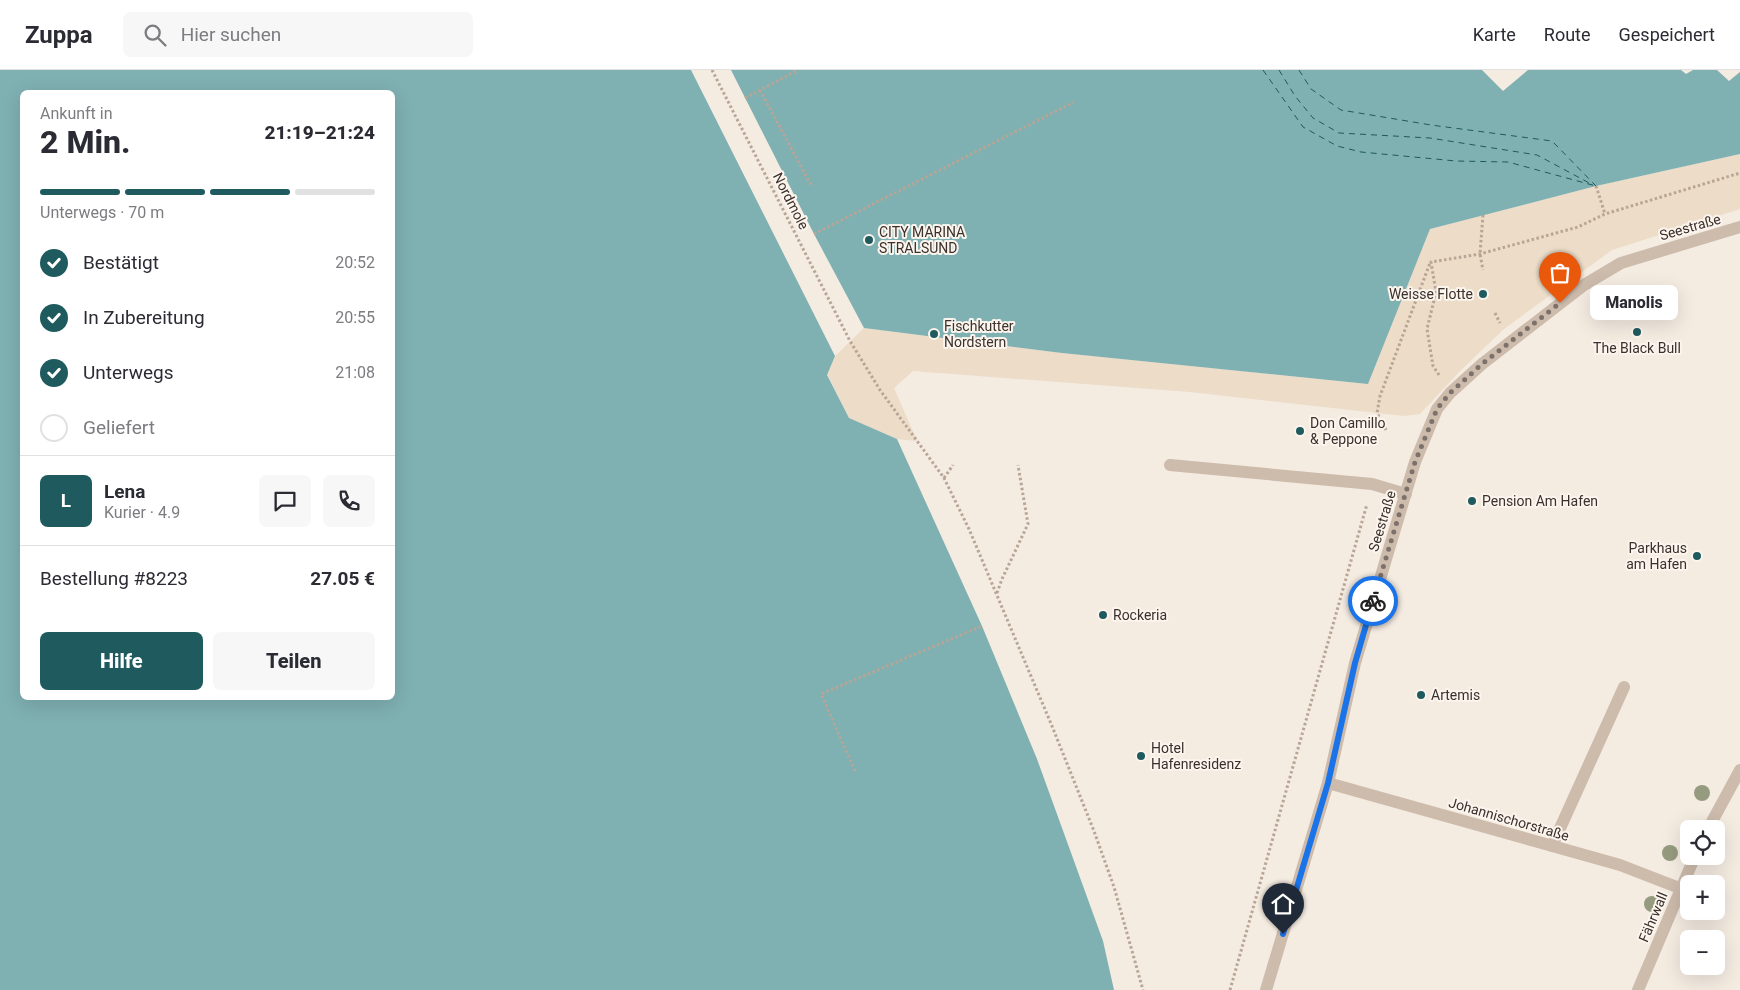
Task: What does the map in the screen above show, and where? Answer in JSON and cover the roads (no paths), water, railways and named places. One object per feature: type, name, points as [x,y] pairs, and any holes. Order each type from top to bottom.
[{"type":"street","name":"Seestraße","points":[[1266,990],[1328,783],[1355,663],[1415,462],[1437,409],[1450,393],[1489,358],[1584,285],[1621,263],[1740,227]]},
{"type":"street","points":[[1170,465],[1372,484],[1406,494]]},
{"type":"street","points":[[1552,846],[1624,686]]},
{"type":"street","points":[[1713,820],[1740,770]]},
{"type":"street","name":"Johannischorstraße","points":[[1328,783],[1620,866],[1680,888]]},
{"type":"street","name":"Fährwall","points":[[1638,990],[1680,894]]},
{"type":"water","points":[[0,70],[691,70],[835,356],[827,375],[849,418],[897,439],[982,626],[1037,759],[1103,941],[1114,990],[0,990]]},
{"type":"water","points":[[731,70],[1482,70],[1503,91],[1528,70],[1681,70],[1686,74],[1693,70],[1717,70],[1729,81],[1740,72],[1740,154],[1596,186],[1430,229],[1368,384],[1062,353],[864,328]]},
{"type":"place","name":"CITY MARINA STRALSUND","points":[[869,240]]},
{"type":"place","name":"Weisse Flotte","points":[[1483,294]]},
{"type":"place","name":"Manolis","points":[[1560,303]]},
{"type":"place","name":"The Black Bull","points":[[1637,332]]},
{"type":"place","name":"Fischkutter Nordstern","points":[[934,334]]},
{"type":"place","name":"Don Camillo & Peppone","points":[[1300,431]]},
{"type":"place","name":"Pension Am Hafen","points":[[1472,501]]},
{"type":"place","name":"Parkhaus am Hafen","points":[[1697,556]]},
{"type":"place","name":"Rockeria","points":[[1103,615]]},
{"type":"place","name":"Artemis","points":[[1421,695]]},
{"type":"place","name":"Hotel Hafenresidenz","points":[[1141,756]]}]
